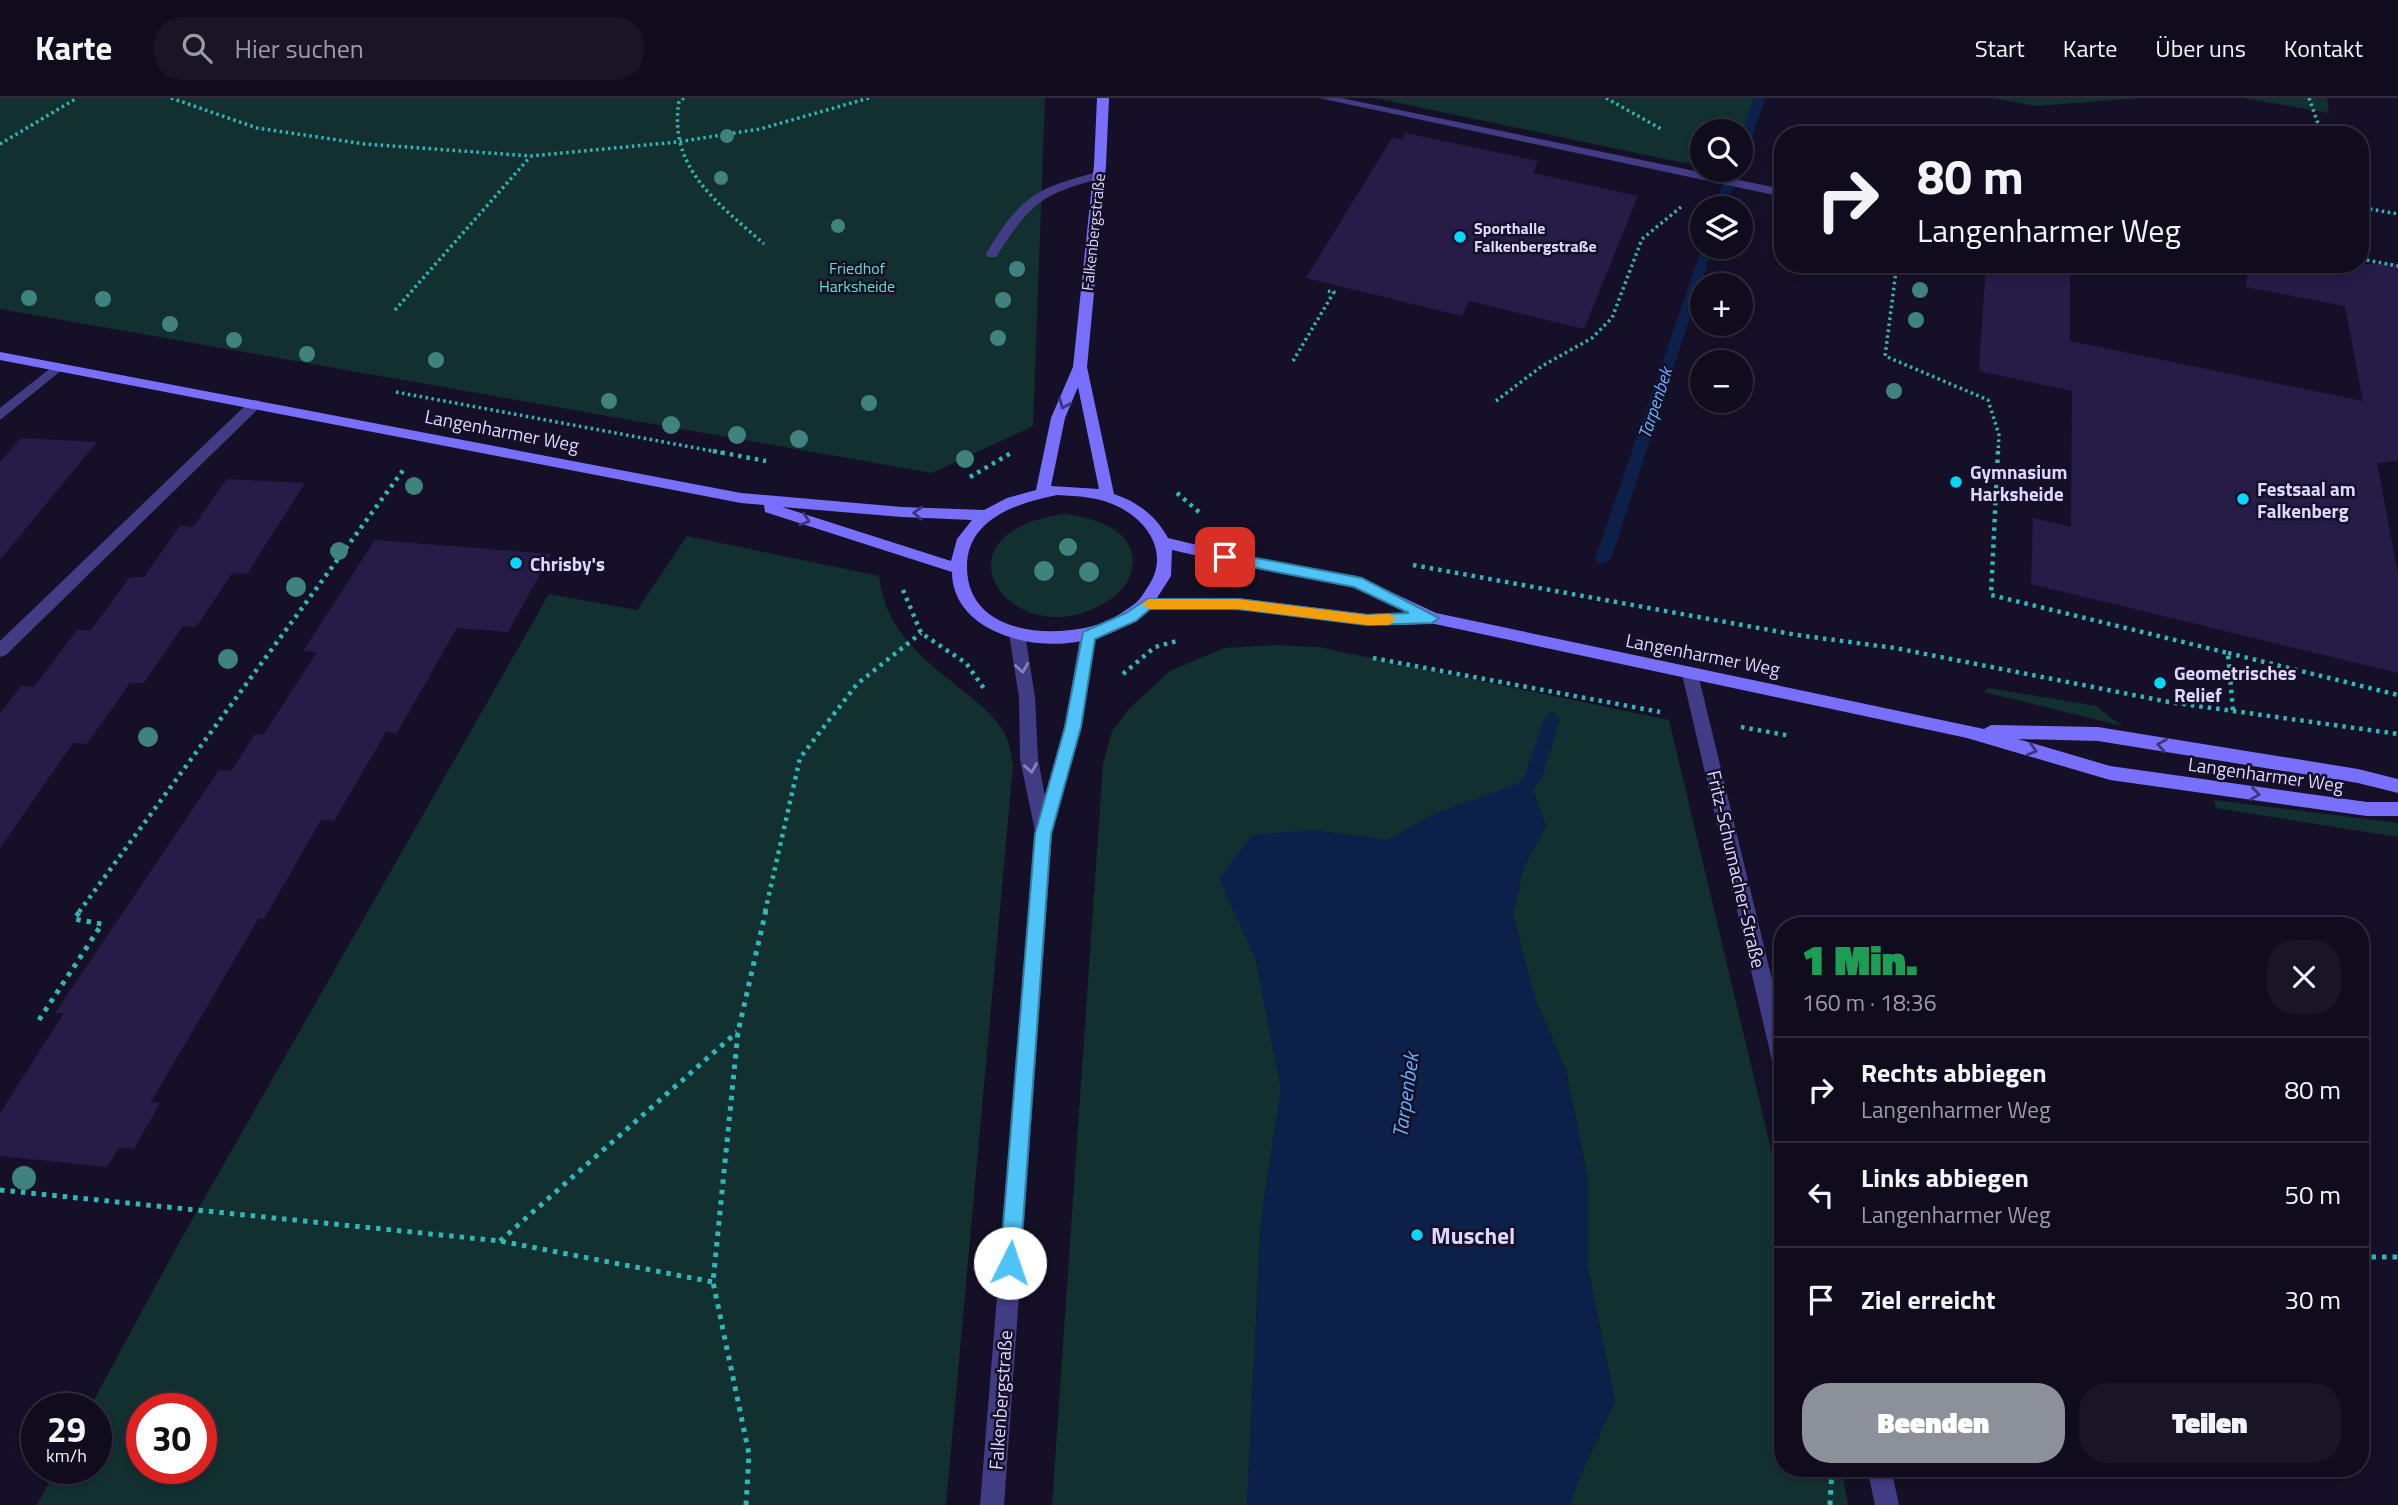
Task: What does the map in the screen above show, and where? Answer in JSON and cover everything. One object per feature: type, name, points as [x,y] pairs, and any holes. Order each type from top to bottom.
[{"type":"main road","name":"Falkenbergstraße","points":[[1043,492],[1058,418],[1080,367],[1104,98]]},
{"type":"main road","name":"Langenharmer Weg","points":[[0,356],[741,498],[902,512],[987,515]]},
{"type":"main road","name":"Falkenbergstraße","points":[[1080,367],[1093,418],[1107,495]]},
{"type":"main road","name":"Langenharmer Weg","points":[[741,498],[956,568],[965,540],[987,515],[1007,503],[1043,492],[1083,490],[1107,495],[1129,505],[1147,518],[1161,542],[1247,562],[1357,582],[1432,618],[1966,731],[2125,776],[2367,809],[2398,809]]},
{"type":"main road","points":[[956,568],[959,585],[979,614],[1017,634],[1064,639],[1088,636],[1121,622],[1147,604],[1158,588],[1164,572],[1165,552],[1161,542]]},
{"type":"main road","name":"Langenharmer Weg","points":[[1147,604],[1238,604],[1367,620],[1432,618]]},
{"type":"main road","name":"Langenharmer Weg","points":[[1966,731],[2098,734],[2358,776],[2398,786]]},
{"type":"street","points":[[1325,98],[1690,173]]},
{"type":"street","points":[[992,254],[1015,214],[1048,189],[1098,176]]},
{"type":"street","points":[[1732,182],[1774,191]]},
{"type":"street","points":[[0,415],[57,367]]},
{"type":"street","points":[[0,651],[255,404]]},
{"type":"street","name":"Falkenbergstraße","points":[[1017,634],[1027,702],[1029,759],[1043,834]]},
{"type":"street","name":"Falkenbergstraße","points":[[992,1505],[1043,834],[1073,727],[1088,636]]},
{"type":"street","name":"Fritz-Schumacher-Straße","points":[[1690,674],[1774,1027]]},
{"type":"street","points":[[1881,1477],[1887,1505]]},
{"type":"path","points":[[0,144],[78,98]]},
{"type":"path","points":[[171,98],[257,128],[365,144],[531,156],[677,142],[761,129],[869,98]]},
{"type":"path","points":[[684,98],[679,101],[673,120],[677,142],[698,183],[764,244]]},
{"type":"path","points":[[1606,98],[1669,134]]},
{"type":"path","points":[[2309,98],[2319,126]]},
{"type":"path","points":[[395,310],[531,156]]},
{"type":"path","points":[[1496,401],[1542,366],[1592,338],[1612,318],[1642,239],[1658,223],[1699,198],[1711,182]]},
{"type":"path","points":[[2369,209],[2398,214]]},
{"type":"path","points":[[2369,261],[2398,266]]},
{"type":"path","points":[[1896,273],[1885,356],[1988,400],[1999,435],[1991,595],[2398,695]]},
{"type":"path","points":[[1293,361],[1334,292],[1326,290]]},
{"type":"path","points":[[396,392],[778,463]]},
{"type":"path","points":[[39,1020],[102,923],[74,919],[428,437]]},
{"type":"path","points":[[960,481],[997,464],[1022,444],[1052,443]]},
{"type":"path","points":[[1168,486],[1208,520]]},
{"type":"path","points":[[883,545],[873,563],[905,591],[921,633],[965,663],[985,691],[999,702],[1027,702]]},
{"type":"path","points":[[1407,564],[1797,635],[1895,648],[2169,702],[2398,734]]},
{"type":"path","points":[[746,1505],[749,1454],[713,1282],[738,1032],[800,758],[857,684],[921,633]]},
{"type":"path","points":[[1077,702],[1103,701],[1130,666],[1155,647],[1186,639]]},
{"type":"path","points":[[2228,653],[2233,711]]},
{"type":"path","points":[[500,1241],[738,1032]]},
{"type":"path","points":[[0,1191],[500,1241],[713,1282]]},
{"type":"path","points":[[2369,1257],[2398,1257]]},
{"type":"path","points":[[1830,1505],[1832,1477]]},
{"type":"green space","name":"Friedhof Harksheide","points":[[0,98],[1045,98],[1033,426],[932,473],[0,309]]},
{"type":"green space","points":[[1375,98],[1756,98],[1750,119],[1690,119],[1690,164]]},
{"type":"green space","points":[[1993,98],[2141,98],[2036,106]]},
{"type":"green space","points":[[2243,98],[2327,98],[2329,113]]},
{"type":"green space","points":[[1066,514],[1091,519],[1123,537],[1130,547],[1133,559],[1131,573],[1124,587],[1112,598],[1076,615],[1044,616],[1017,606],[998,588],[991,566],[998,544],[1022,526]]},
{"type":"green space","points":[[687,536],[879,576],[890,614],[910,644],[988,712],[1005,734],[1013,765],[946,1505],[37,1505],[48,1484],[112,1484],[112,1393],[98,1393],[180,1241],[549,594],[637,610]]},
{"type":"green space","points":[[1275,645],[1318,647],[1669,720],[1774,1162],[1774,1477],[1843,1477],[1848,1505],[1571,1505],[1576,1485],[1615,1401],[1588,1269],[1588,1179],[1566,1070],[1535,999],[1513,915],[1524,866],[1546,827],[1532,787],[1533,779],[1434,814],[1388,840],[1312,830],[1220,879],[1256,960],[1281,1089],[1261,1220],[1247,1505],[1052,1505],[1103,764],[1112,731],[1129,709],[1170,671],[1224,648]]},
{"type":"green space","points":[[1988,688],[2096,706],[2122,726],[1984,692]]},
{"type":"green space","points":[[2214,800],[2398,823],[2398,837],[2216,808]]},
{"type":"water","points":[[1533,778],[1532,787],[1546,827],[1524,866],[1513,915],[1535,999],[1566,1070],[1588,1179],[1588,1269],[1615,1401],[1576,1485],[1571,1505],[1247,1505],[1261,1220],[1281,1089],[1256,960],[1219,879],[1252,835],[1312,830],[1388,840],[1434,814]]},
{"type":"building","name":"Sporthalle Falkenbergstraße","points":[[1406,133],[1538,161],[1533,173],[1638,196],[1584,329],[1469,301],[1462,316],[1306,278],[1392,138],[1402,140]]},
{"type":"building","name":"Gymnasium Harksheide","points":[[2369,264],[2398,264],[2398,461],[2377,463],[2398,574],[2398,673],[2031,584],[2033,518],[2071,527],[2072,391],[1979,371],[1985,273],[2070,273],[2070,341],[2363,401],[2345,306],[2246,287],[2247,273],[2369,273]]},
{"type":"building","points":[[21,438],[97,442],[0,560],[0,462]]},
{"type":"building","points":[[227,479],[305,483],[247,574],[232,573],[196,627],[183,626],[144,683],[130,683],[87,744],[73,743],[0,848],[0,714],[21,686],[34,687],[77,630],[91,630],[130,577],[144,577],[180,526],[193,527]]},
{"type":"building","points":[[375,540],[551,554],[508,632],[457,628],[397,733],[386,732],[334,821],[321,820],[264,919],[259,918],[151,1102],[160,1103],[134,1149],[119,1148],[107,1167],[0,1156],[0,1113],[64,1013],[55,1013],[219,770],[231,771],[255,734],[263,735],[317,652],[303,651]]},
{"type":"waterway","name":"Tarpenbek","points":[[1752,119],[1760,98]]},
{"type":"waterway","name":"Tarpenbek","points":[[1724,196],[1730,182]]},
{"type":"waterway","name":"Tarpenbek","points":[[1603,559],[1703,259]]},
{"type":"waterway","name":"Tarpenbek","points":[[1517,797],[1533,778],[1552,719]]},
{"type":"slow traffic","points":[[1149,604],[1238,604],[1367,620],[1389,619]]},
{"type":"place","name":"Sporthalle Falkenbergstraße","points":[[1460,237]]},
{"type":"place","name":"Gymnasium Harksheide","points":[[1956,482]]},
{"type":"place","name":"Festsaal am Falkenberg","points":[[2243,499]]},
{"type":"place","name":"Chrisby's","points":[[516,563]]},
{"type":"place","name":"Geometrisches Relief","points":[[2160,683]]},
{"type":"place","name":"Muschel","points":[[1417,1235]]},
{"type":"route","points":[[1010,1263],[1043,834],[1073,727],[1088,636],[1111,628],[1147,604],[1238,604],[1367,620],[1432,618],[1357,582],[1225,557]]}]
